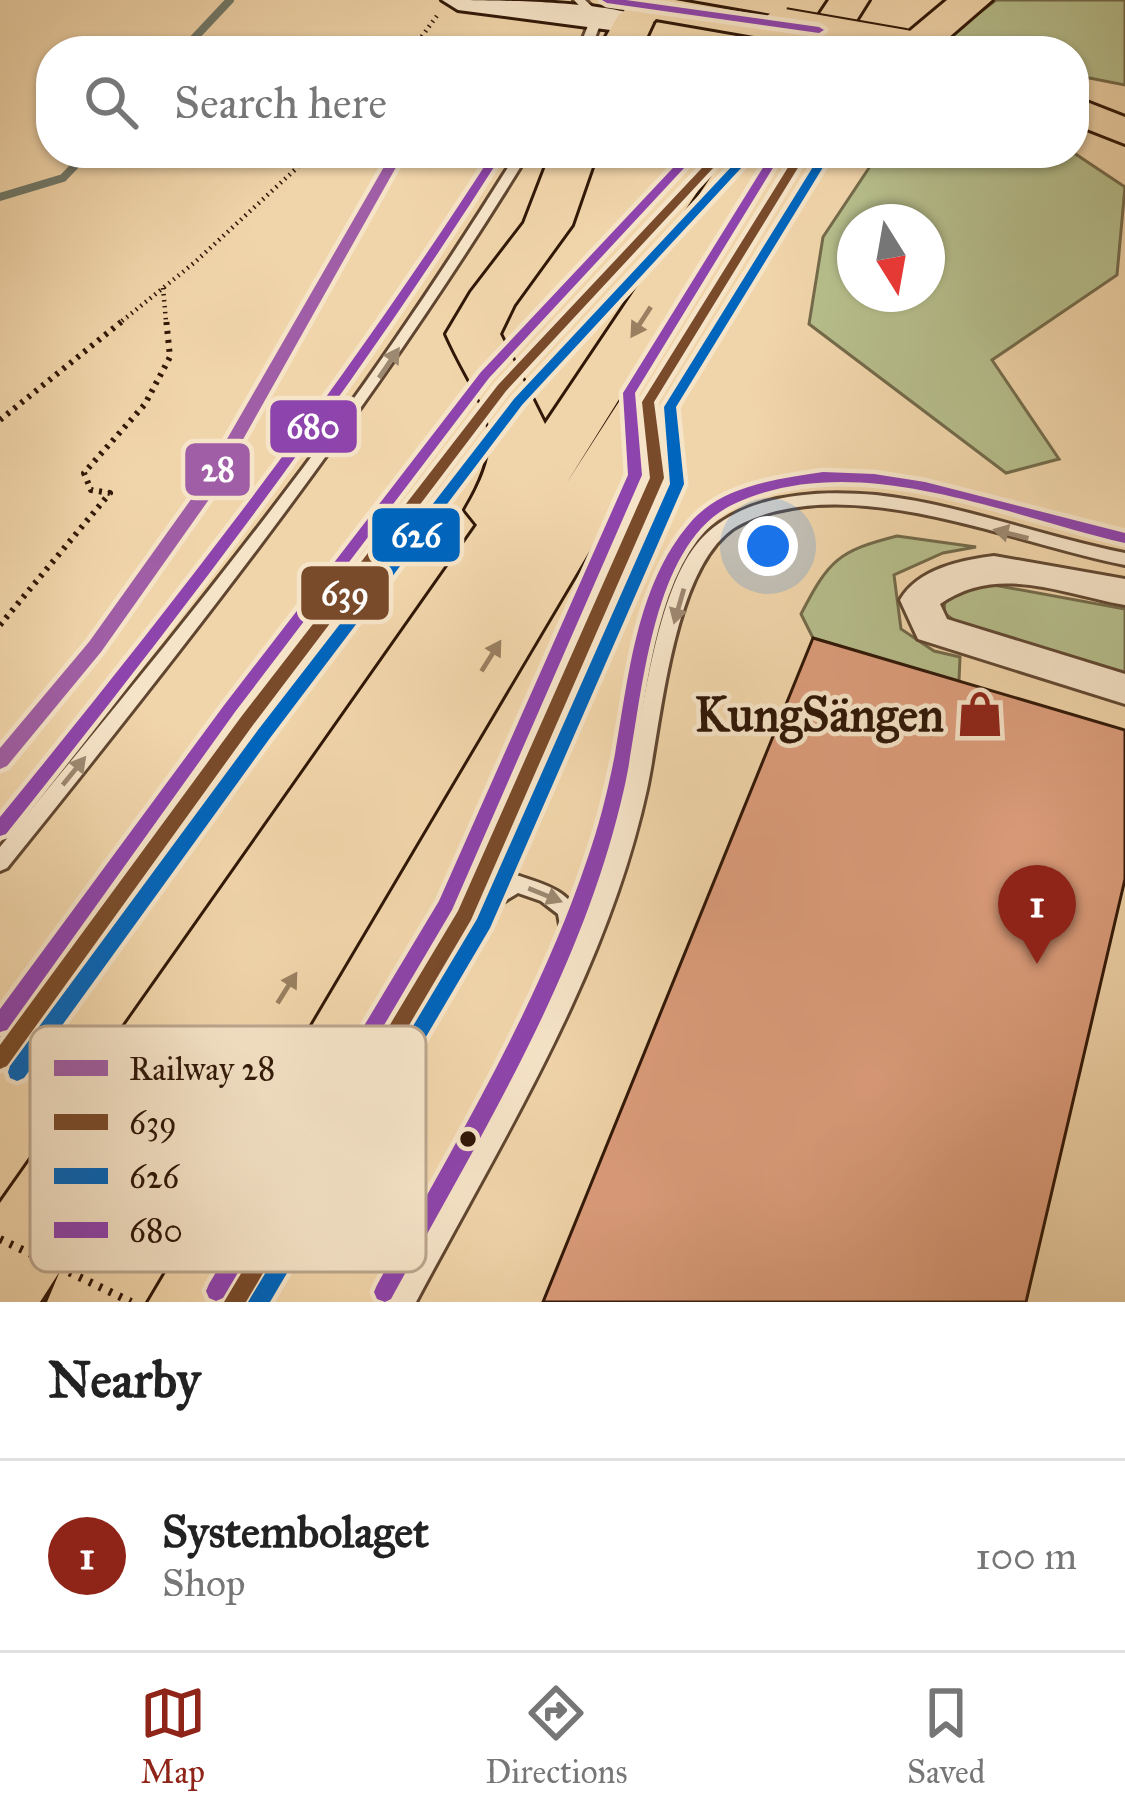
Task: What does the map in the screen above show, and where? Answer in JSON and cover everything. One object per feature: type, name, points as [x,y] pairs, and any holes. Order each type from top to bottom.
[{"type":"highway","points":[[808,36],[846,0]]},
{"type":"highway","points":[[905,36],[972,0]]},
{"type":"highway","points":[[144,1026],[492,515],[518,469],[521,439],[502,388],[488,370],[473,334],[489,302],[548,225],[569,168]]},
{"type":"highway","points":[[263,1026],[648,402],[761,176]]},
{"type":"highway","points":[[173,1026],[761,176]]},
{"type":"highway","points":[[0,1238],[30,1194]]},
{"type":"highway","points":[[0,1281],[30,1237]]},
{"type":"highway","points":[[93,1302],[112,1272]]},
{"type":"main road","points":[[448,7],[512,6],[618,14],[746,36]]},
{"type":"main road","points":[[1089,86],[1125,94]]},
{"type":"main road","points":[[1089,103],[1125,113]]},
{"type":"main road","points":[[1089,116],[1125,132]]},
{"type":"street","points":[[1125,592],[992,565],[937,585],[919,600],[932,629],[1125,689]]},
{"type":"lane","points":[[0,862],[231,579],[350,422],[513,168]]},
{"type":"lane","points":[[0,1060],[247,721],[502,388],[708,168]]},
{"type":"lane","points":[[399,1026],[465,915],[657,478],[648,402]]},
{"type":"lane","points":[[426,1257],[578,970],[630,820],[680,598],[698,552],[733,520],[784,503],[828,496],[894,502],[1085,553],[1125,559]]},
{"type":"lane","points":[[465,915],[516,884],[559,897],[574,915],[578,970]]},
{"type":"lane","points":[[234,1302],[252,1272]]},
{"type":"lane","points":[[402,1302],[418,1272]]},
{"type":"path","points":[[424,36],[448,7]]},
{"type":"path","points":[[0,420],[163,288],[297,168]]},
{"type":"path","points":[[0,626],[110,494],[92,490],[84,473],[145,404],[170,357],[163,288]]},
{"type":"path","points":[[0,1238],[30,1253]]},
{"type":"path","points":[[70,1272],[131,1302]]},
{"type":"green space","points":[[996,0],[1125,0],[1125,85],[1089,78],[1089,36],[948,36]]},
{"type":"green space","points":[[1089,163],[1125,187],[1117,275],[992,360],[1059,459],[1006,473],[809,324],[823,237],[837,216],[837,312],[945,312],[945,204],[845,204],[869,168],[1089,168]]},
{"type":"green space","points":[[897,536],[976,547],[943,553],[894,575],[901,629],[934,651],[960,657],[959,681],[813,638],[801,614],[837,560]]},
{"type":"green space","points":[[983,583],[1125,609],[1125,673],[959,624],[944,613],[945,597]]},
{"type":"building","points":[[813,638],[1125,730],[1125,879],[1026,1302],[543,1302]]},
{"type":"waterway","points":[[196,36],[230,0]]},
{"type":"waterway","points":[[0,197],[63,178],[73,168]]},
{"type":"rail line","name":"28","points":[[0,761],[95,647],[204,494],[389,168]]},
{"type":"transit line","name":"680","points":[[607,0],[819,30]]},
{"type":"transit line","name":"680","points":[[0,829],[260,499],[383,329],[488,168]]},
{"type":"transit line","name":"680","points":[[0,1024],[230,708],[485,375],[679,168]]},
{"type":"transit line","name":"639","points":[[0,1060],[247,721],[502,388],[708,168]]},
{"type":"transit line","name":"626","points":[[51,1026],[264,734],[518,402],[736,168]]},
{"type":"transit line","name":"680","points":[[374,1026],[446,905],[635,475],[629,393],[768,168]]},
{"type":"transit line","name":"639","points":[[399,1026],[465,915],[657,478],[648,402],[793,168]]},
{"type":"transit line","name":"626","points":[[423,1026],[484,923],[677,484],[670,407],[818,168]]},
{"type":"transit line","name":"680","points":[[426,1216],[516,1048],[574,922],[616,790],[646,630],[676,553],[698,522],[726,501],[774,484],[823,477],[925,487],[1125,538]]},
{"type":"transit line","name":"626","points":[[17,1072],[30,1054]]},
{"type":"transit line","name":"680","points":[[216,1291],[227,1272]]},
{"type":"transit line","name":"639","points":[[234,1302],[252,1272]]},
{"type":"transit line","name":"626","points":[[258,1302],[276,1272]]},
{"type":"transit line","name":"680","points":[[384,1292],[395,1272]]},
{"type":"place","name":"KungSängen","points":[[980,714]]},
{"type":"place","name":"Systembolaget","points":[[1037,964]]}]
